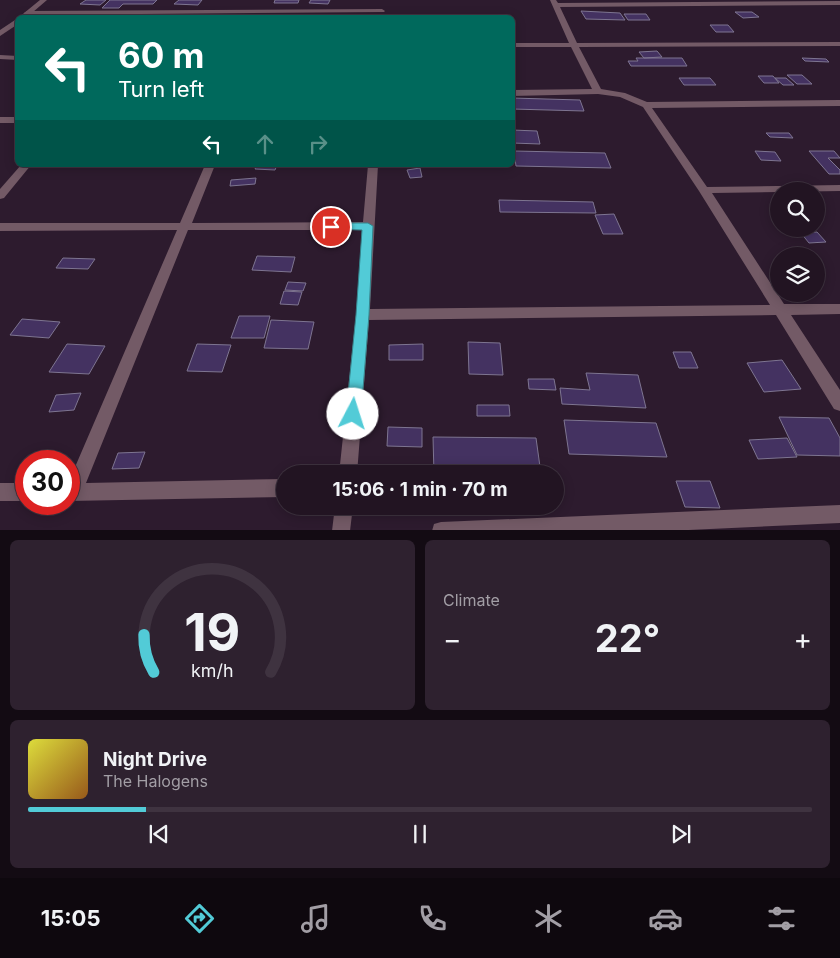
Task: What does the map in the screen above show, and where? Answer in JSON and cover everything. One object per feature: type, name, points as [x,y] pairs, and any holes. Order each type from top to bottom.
[{"type":"street","points":[[24,15],[44,0]]},
{"type":"street","points":[[598,91],[574,45],[555,2],[840,3]]},
{"type":"street","points":[[24,15],[382,11]]},
{"type":"street","points":[[0,34],[15,22]]},
{"type":"street","points":[[515,45],[840,44]]},
{"type":"street","points":[[0,57],[15,58]]},
{"type":"street","points":[[515,92],[598,91],[622,95],[646,105],[840,103]]},
{"type":"street","points":[[646,105],[704,190],[840,404]]},
{"type":"street","points":[[0,120],[15,120]]},
{"type":"street","points":[[0,196],[24,167]]},
{"type":"street","points":[[80,471],[209,167]]},
{"type":"street","points":[[349,465],[363,315],[373,167]]},
{"type":"street","points":[[704,190],[840,188]]},
{"type":"street","points":[[0,227],[368,226]]},
{"type":"street","points":[[363,315],[840,308]]},
{"type":"street","points":[[80,492],[276,488]]},
{"type":"street","points":[[0,492],[15,492]]},
{"type":"street","points":[[441,530],[840,514]]},
{"type":"street","points":[[341,530],[343,515]]},
{"type":"building","points":[[86,0],[106,0],[100,5],[80,4]]},
{"type":"building","points":[[110,0],[157,0],[153,4],[123,4],[119,8],[102,8]]},
{"type":"building","points":[[179,0],[202,0],[198,5],[174,4]]},
{"type":"building","points":[[275,0],[299,0],[298,3],[274,3]]},
{"type":"building","points":[[311,0],[330,0],[328,4],[309,3]]},
{"type":"building","points":[[581,11],[620,13],[625,20],[586,19]]},
{"type":"building","points":[[735,12],[752,12],[759,17],[743,18]]},
{"type":"building","points":[[624,14],[646,14],[650,20],[628,20]]},
{"type":"building","points":[[710,25],[728,25],[734,32],[716,32]]},
{"type":"building","points":[[657,51],[662,57],[644,58],[639,52]]},
{"type":"building","points":[[636,58],[682,58],[687,66],[631,66],[628,61],[638,61]]},
{"type":"building","points":[[802,58],[826,59],[829,62],[805,61]]},
{"type":"building","points":[[787,75],[802,75],[812,84],[797,84]]},
{"type":"building","points":[[758,76],[773,76],[779,83],[764,83]]},
{"type":"building","points":[[679,78],[710,78],[716,85],[684,85]]},
{"type":"building","points":[[775,78],[786,78],[794,85],[783,85]]},
{"type":"building","points":[[515,98],[580,100],[584,111],[515,109]]},
{"type":"building","points":[[515,130],[537,131],[540,144],[515,143]]},
{"type":"building","points":[[766,133],[789,133],[793,138],[770,137]]},
{"type":"building","points":[[515,151],[605,153],[611,168],[516,166]]},
{"type":"building","points":[[755,151],[775,152],[781,161],[761,160]]},
{"type":"building","points":[[809,151],[834,151],[840,158],[828,158],[840,170],[840,174],[829,174]]},
{"type":"building","points":[[256,167],[276,167],[275,170],[255,169]]},
{"type":"building","points":[[420,168],[422,177],[410,178],[407,170]]},
{"type":"building","points":[[256,178],[255,184],[230,186],[231,180]]},
{"type":"building","points":[[499,200],[593,202],[596,213],[500,212]]},
{"type":"building","points":[[614,214],[623,234],[603,234],[595,215]]},
{"type":"building","points":[[804,237],[822,237],[826,242],[809,243]]},
{"type":"building","points":[[257,256],[295,257],[291,272],[252,270]]},
{"type":"building","points":[[63,258],[95,259],[88,269],[56,268]]},
{"type":"building","points":[[288,282],[306,283],[303,291],[285,290]]},
{"type":"building","points":[[284,291],[302,292],[298,305],[280,304]]},
{"type":"building","points":[[239,316],[270,316],[264,338],[231,338]]},
{"type":"building","points":[[22,319],[60,322],[49,338],[10,335]]},
{"type":"building","points":[[271,320],[314,322],[308,349],[264,348]]},
{"type":"building","points":[[468,342],[500,343],[503,375],[469,374]]},
{"type":"building","points":[[67,344],[105,346],[89,374],[49,372]]},
{"type":"building","points":[[197,344],[231,345],[222,372],[187,371]]},
{"type":"building","points":[[423,344],[423,360],[389,360],[389,345]]},
{"type":"building","points":[[673,352],[691,352],[698,368],[679,368]]},
{"type":"building","points":[[782,360],[801,389],[764,392],[747,363]]},
{"type":"building","points":[[586,373],[638,375],[646,408],[562,404],[560,388],[590,390]]},
{"type":"building","points":[[528,379],[554,379],[556,390],[529,389]]},
{"type":"building","points":[[81,393],[74,410],[49,412],[56,395]]},
{"type":"building","points":[[477,405],[509,405],[510,416],[477,416]]},
{"type":"building","points":[[779,417],[829,418],[840,438],[840,456],[797,455]]},
{"type":"building","points":[[564,420],[656,423],[667,457],[569,454]]},
{"type":"building","points":[[388,427],[422,428],[422,447],[387,446]]},
{"type":"building","points":[[433,437],[536,438],[540,465],[434,465]]},
{"type":"building","points":[[787,438],[797,457],[758,459],[749,440]]},
{"type":"building","points":[[145,452],[139,468],[112,469],[118,453]]},
{"type":"building","points":[[676,481],[710,481],[720,508],[685,507]]},
{"type":"route","points":[[331,227],[368,226],[363,315],[353,414]]}]
